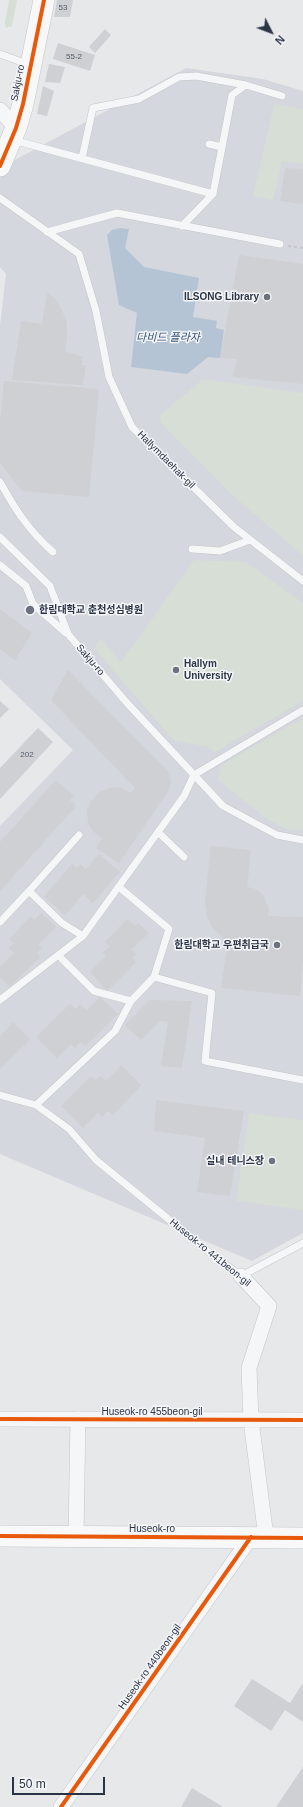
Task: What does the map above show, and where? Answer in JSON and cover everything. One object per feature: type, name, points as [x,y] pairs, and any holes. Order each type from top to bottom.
[{"type":"street","name":"Sakju-ro","points":[[0,166],[23,104],[44,0]]},
{"type":"street","points":[[0,110],[13,133]]},
{"type":"street","name":"Huseok-ro 441beon-gil","points":[[241,1276],[269,1306],[249,1368],[259,1537]]},
{"type":"street","name":"Huseok-ro 455beon-gil","points":[[0,1419],[303,1420]]},
{"type":"street","points":[[76,1536],[78,1419]]},
{"type":"street","name":"Huseok-ro","points":[[0,1536],[303,1538]]},
{"type":"street","name":"Huseok-ro 440beon-gil","points":[[61,1807],[259,1537]]},
{"type":"lane","points":[[0,54],[30,65]]},
{"type":"lane","points":[[82,158],[93,108],[140,99],[179,77],[196,76],[246,85],[282,96]]},
{"type":"lane","points":[[182,226],[213,194],[232,95],[246,85]]},
{"type":"lane","points":[[13,133],[82,158],[213,194]]},
{"type":"lane","points":[[209,144],[222,147]]},
{"type":"lane","name":"Hallymdaehak-gil","points":[[0,198],[79,254],[96,311],[108,377],[132,427],[234,527],[303,581]]},
{"type":"lane","points":[[47,232],[117,213],[280,244]]},
{"type":"lane","points":[[0,482],[27,527],[53,552]]},
{"type":"lane","name":"Sakju-ro","points":[[0,537],[50,586],[68,634],[127,703],[223,806],[277,835],[303,840]]},
{"type":"lane","points":[[192,549],[220,551],[250,540]]},
{"type":"lane","points":[[0,565],[26,586],[33,604],[68,634]]},
{"type":"lane","points":[[0,1000],[84,936],[184,796],[194,775],[303,710]]},
{"type":"lane","points":[[158,832],[184,857]]},
{"type":"lane","points":[[0,922],[79,835]]},
{"type":"lane","points":[[0,1095],[36,1105],[115,1031],[131,1001],[154,977],[169,930],[119,887]]},
{"type":"lane","points":[[29,891],[62,922],[84,936]]},
{"type":"lane","points":[[58,955],[94,991],[131,1001]]},
{"type":"lane","points":[[154,977],[212,993],[205,1061],[303,1080]]},
{"type":"lane","name":"Huseok-ro 441beon-gil","points":[[36,1105],[69,1129],[96,1160],[210,1253],[241,1276]]},
{"type":"lane","points":[[241,1276],[303,1243]]},
{"type":"path","points":[[280,244],[303,248]]},
{"type":"shaded area","points":[[9,0],[17,0],[12,26],[6,28],[5,23]]},
{"type":"shaded area","name":"Hallym University","points":[[186,68],[263,79],[303,91],[303,1233],[252,1261],[0,1154],[0,826],[73,750],[0,679],[0,326],[6,274],[0,267],[0,168]]},
{"type":"shaded area","points":[[274,104],[303,109],[303,164],[282,161],[273,200],[253,196]]},
{"type":"shaded area","points":[[203,379],[303,393],[303,556],[231,494],[161,423],[160,415]]},
{"type":"shaded area","points":[[194,560],[246,562],[303,603],[303,701],[215,752],[208,747],[173,740],[94,648],[101,639],[121,662]]},
{"type":"shaded area","points":[[303,718],[303,830],[288,830],[267,819],[218,780],[220,766]]},
{"type":"shaded area","name":"실내 테니스장","points":[[249,1113],[303,1120],[303,1210],[236,1201]]},
{"type":"water","name":"다비드 플라자","points":[[120,228],[129,229],[125,248],[144,267],[199,278],[193,317],[217,321],[216,328],[224,330],[220,358],[208,357],[187,374],[131,367],[137,313],[119,305],[107,235],[112,230]]},
{"type":"building","points":[[57,0],[73,0],[70,17],[54,17]]},
{"type":"building","points":[[105,29],[111,35],[95,53],[89,47]]},
{"type":"building","points":[[58,43],[95,55],[90,71],[53,59]]},
{"type":"building","points":[[49,64],[65,67],[60,83],[45,82]]},
{"type":"building","points":[[43,86],[54,91],[47,116],[37,114]]},
{"type":"building","points":[[285,168],[303,169],[303,204],[280,201]]},
{"type":"building","name":"ILSONG Library","points":[[239,255],[303,264],[303,384],[233,377],[237,359],[220,358]]},
{"type":"building","points":[[47,293],[54,298],[62,310],[67,323],[65,351],[83,357],[82,365],[86,365],[83,385],[12,380],[21,321],[42,324]]},
{"type":"building","points":[[4,381],[99,389],[89,497],[22,491],[0,463],[0,422]]},
{"type":"building","name":"한림대학교 춘천성심병원","points":[[0,609],[32,633],[15,660],[0,649]]},
{"type":"building","points":[[68,670],[167,770],[171,781],[169,790],[119,863],[96,848],[102,838],[94,832],[88,823],[87,811],[91,801],[99,792],[112,787],[121,788],[131,793],[135,788],[51,700]]},
{"type":"building","points":[[0,701],[9,709],[0,718]]},
{"type":"building","points":[[38,728],[53,742],[0,799],[0,768]]},
{"type":"building","points":[[56,780],[74,796],[70,800],[76,806],[0,891],[0,842]]},
{"type":"building","points":[[211,846],[251,850],[247,887],[256,889],[263,895],[269,909],[268,916],[303,917],[303,959],[300,996],[221,988],[228,942],[212,927],[207,916],[205,900]]},
{"type":"building","points":[[99,854],[120,872],[93,903],[83,894],[65,915],[44,896],[72,864],[77,868],[80,864],[86,869]]},
{"type":"building","points":[[41,913],[56,927],[38,945],[42,948],[37,953],[40,957],[10,987],[0,977],[0,967],[14,953],[9,948],[14,943],[9,939],[31,916],[34,920]]},
{"type":"building","points":[[127,919],[135,926],[138,923],[149,933],[131,950],[136,954],[132,958],[136,962],[107,991],[90,972],[106,956],[103,952],[110,947],[105,942]]},
{"type":"building","points":[[100,997],[118,1014],[85,1046],[81,1042],[75,1048],[71,1044],[57,1058],[36,1037],[70,1004],[76,1009],[80,1004],[87,1010]]},
{"type":"building","points":[[150,1000],[192,1001],[182,1068],[161,1066],[168,1022],[160,1021],[141,1040],[125,1025]]},
{"type":"building","points":[[13,1022],[30,1040],[0,1069],[0,1037]]},
{"type":"building","points":[[121,1065],[141,1085],[113,1115],[108,1111],[102,1117],[98,1113],[83,1128],[61,1106],[91,1076],[95,1080],[101,1076],[106,1081]]},
{"type":"building","points":[[156,1100],[244,1111],[230,1196],[197,1192],[205,1138],[154,1131]]},
{"type":"building","points":[[252,1679],[290,1703],[303,1683],[303,1722],[285,1710],[271,1731],[234,1706]]},
{"type":"building","points":[[303,1767],[303,1807],[276,1807]]},
{"type":"building","points":[[192,1788],[223,1807],[181,1807]]},
{"type":"cycle path","points":[[0,166],[16,128],[23,104],[44,0]]},
{"type":"cycle path","points":[[0,1419],[303,1420]]},
{"type":"cycle path","points":[[0,1536],[303,1538]]},
{"type":"cycle path","points":[[61,1807],[251,1537]]},
{"type":"place","name":"ILSONG Library","points":[[267,297]]},
{"type":"place","name":"한림대학교 춘천성심병원","points":[[30,610]]},
{"type":"place","name":"Hallym University","points":[[176,670]]},
{"type":"place","name":"한림대학교 우편취급국","points":[[277,945]]},
{"type":"place","name":"실내 테니스장","points":[[272,1161]]}]
